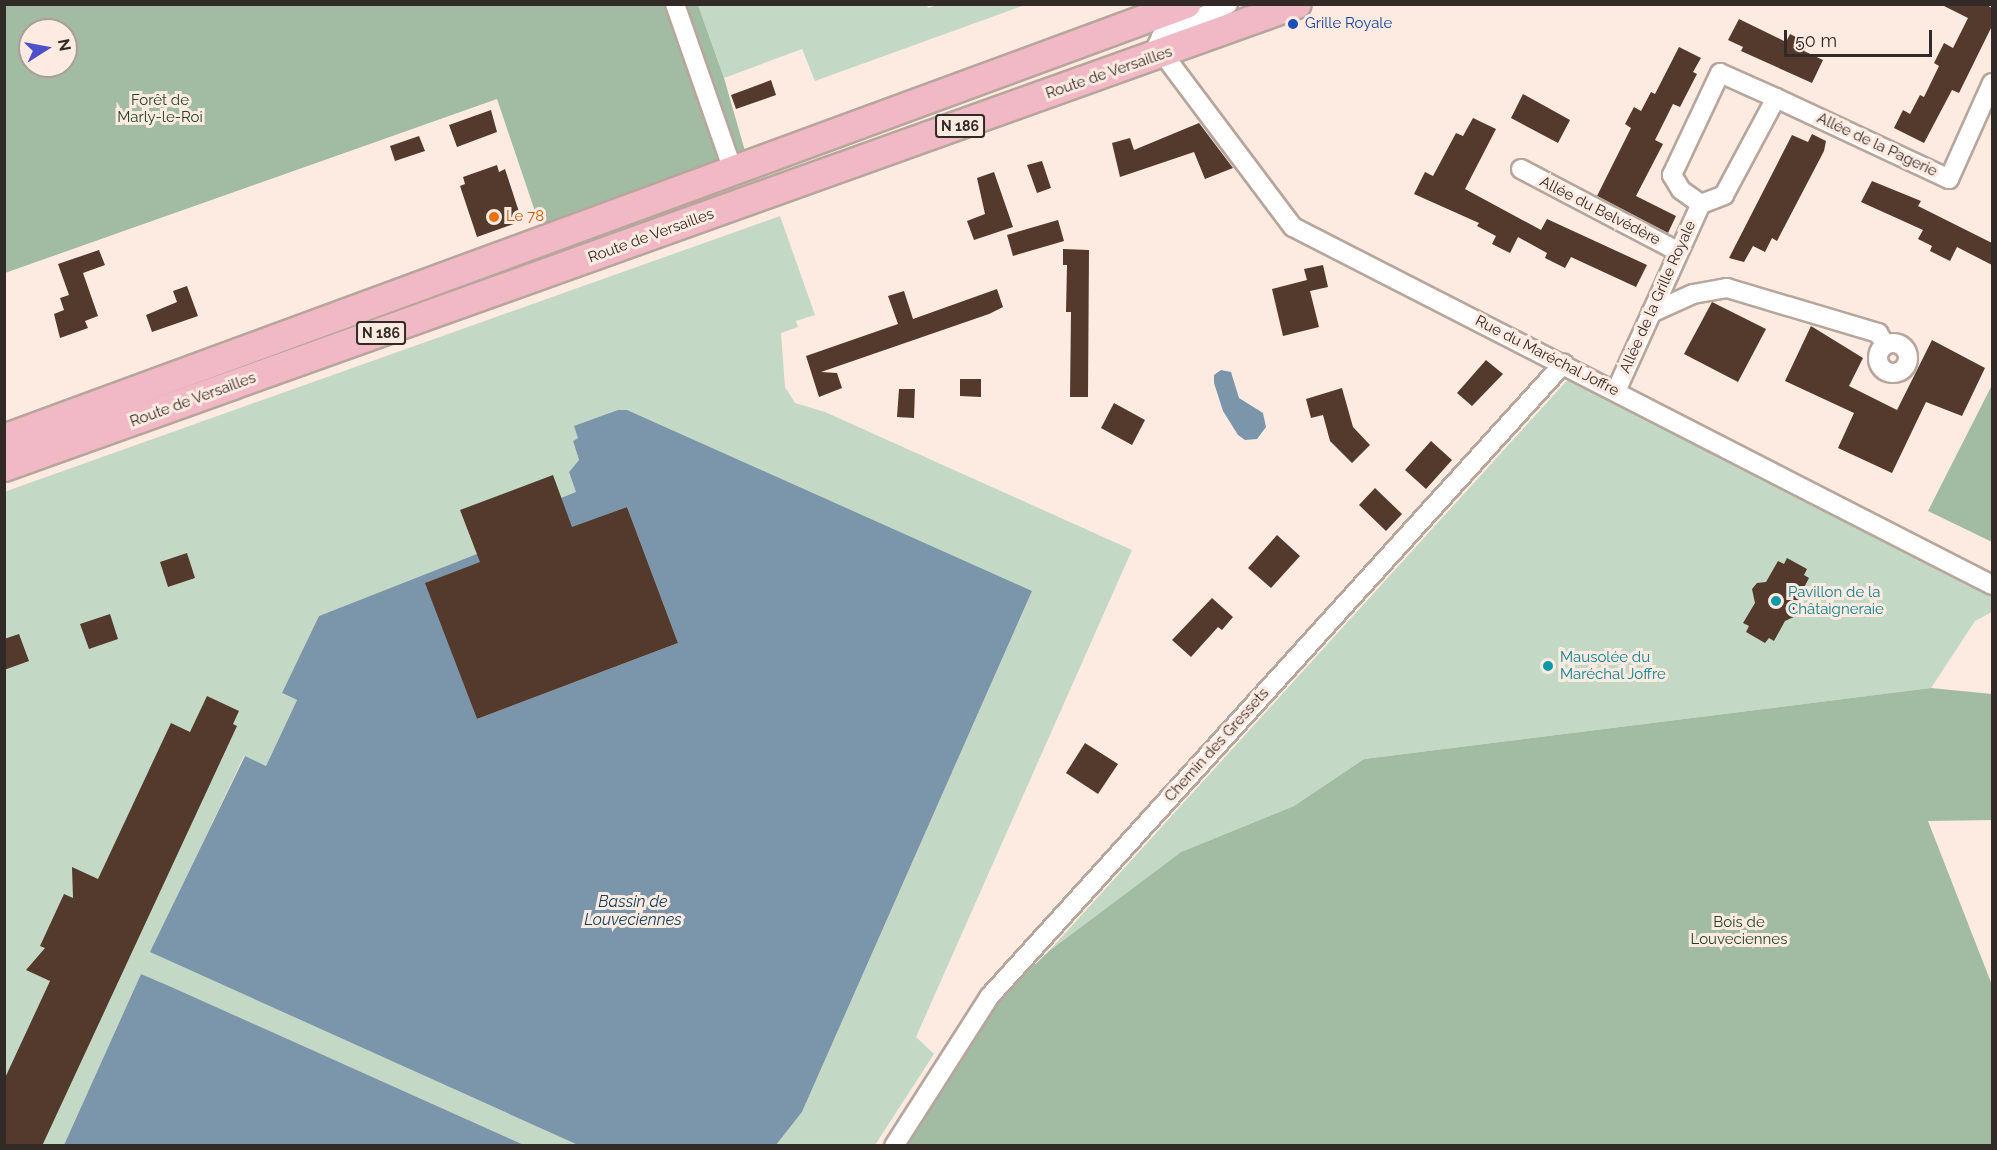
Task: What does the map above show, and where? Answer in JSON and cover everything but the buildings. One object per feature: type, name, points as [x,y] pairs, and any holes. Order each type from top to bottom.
[{"type":"main road","name":"Route de Versailles","points":[[4,439],[1186,4]]},
{"type":"main road","name":"Route de Versailles","points":[[4,467],[1163,54],[1297,4]]},
{"type":"street","points":[[675,4],[733,171]]},
{"type":"street","points":[[1163,54],[1158,46],[1161,37],[1228,4]]},
{"type":"street","name":"Rue du Maréchal Joffre","points":[[1163,54],[1293,226],[1564,363],[1992,585]]},
{"type":"street","name":"Allée de la Grille Royale","points":[[1616,391],[1701,204],[1724,195],[1776,98],[1720,73],[1672,175],[1681,190],[1701,204]]},
{"type":"street","name":"Allée de la Pagerie","points":[[1776,98],[1949,179],[1992,83]]},
{"type":"street","points":[[757,198],[770,157]]},
{"type":"street","name":"Allée du Belvédère","points":[[1521,169],[1679,252]]},
{"type":"street","points":[[1651,313],[1693,294],[1727,288],[1878,333],[1885,344]]},
{"type":"street","name":"Chemin des Gressets","points":[[894,1146],[990,996],[1564,363]]},
{"type":"green space","points":[[924,4],[929,8],[939,4],[1025,5],[815,81],[802,49],[724,78],[698,5]]},
{"type":"green space","name":"Forêt de Marly-le-Roi","points":[[4,5],[698,5],[724,78],[749,165],[545,241],[497,99],[5,273]]},
{"type":"green space","points":[[780,216],[815,315],[796,321],[798,327],[781,333],[785,387],[795,403],[825,412],[1132,550],[916,1037],[934,1054],[875,1145],[776,1145],[802,1112],[1032,591],[579,438],[573,441],[579,460],[569,472],[577,492],[564,504],[546,537],[627,507],[678,643],[477,719],[425,583],[477,555],[319,616],[283,694],[297,700],[266,766],[244,756],[151,952],[578,1145],[524,1145],[141,974],[64,1145],[5,1145],[4,492]]},
{"type":"green space","points":[[1571,376],[1992,591],[1992,612],[1975,621],[1931,688],[1364,759],[1294,806],[1181,852],[1049,951]]},
{"type":"green space","points":[[1992,385],[1992,542],[1928,511]]},
{"type":"green space","name":"Bois de Louveciennes","points":[[1931,688],[1992,694],[1992,820],[1928,821],[1992,985],[1992,1145],[908,1145],[997,1002],[1049,951],[1181,852],[1294,806],[1364,759]]},
{"type":"water","points":[[1221,370],[1231,372],[1239,398],[1263,413],[1266,427],[1257,439],[1245,440],[1238,435],[1223,411],[1214,383],[1214,375]]},
{"type":"water","name":"Bassin de Louveciennes","points":[[618,410],[627,410],[1032,591],[802,1112],[776,1145],[578,1145],[150,952],[245,756],[266,766],[297,700],[282,693],[319,616],[477,554],[507,552],[426,583],[477,719],[678,643],[627,507],[545,538],[556,506],[563,503],[561,498],[576,492],[569,472],[579,460],[573,441],[578,438],[574,426]]},
{"type":"water","points":[[141,974],[169,986],[524,1145],[64,1145]]},
{"type":"place","name":"Grille Royale","points":[[1293,24]]},
{"type":"place","name":"Le 78","points":[[494,217]]},
{"type":"place","name":"Pavillon de la Châtaigneraie","points":[[1776,601]]},
{"type":"place","name":"Mausolée du Maréchal Joffre","points":[[1548,666]]}]
